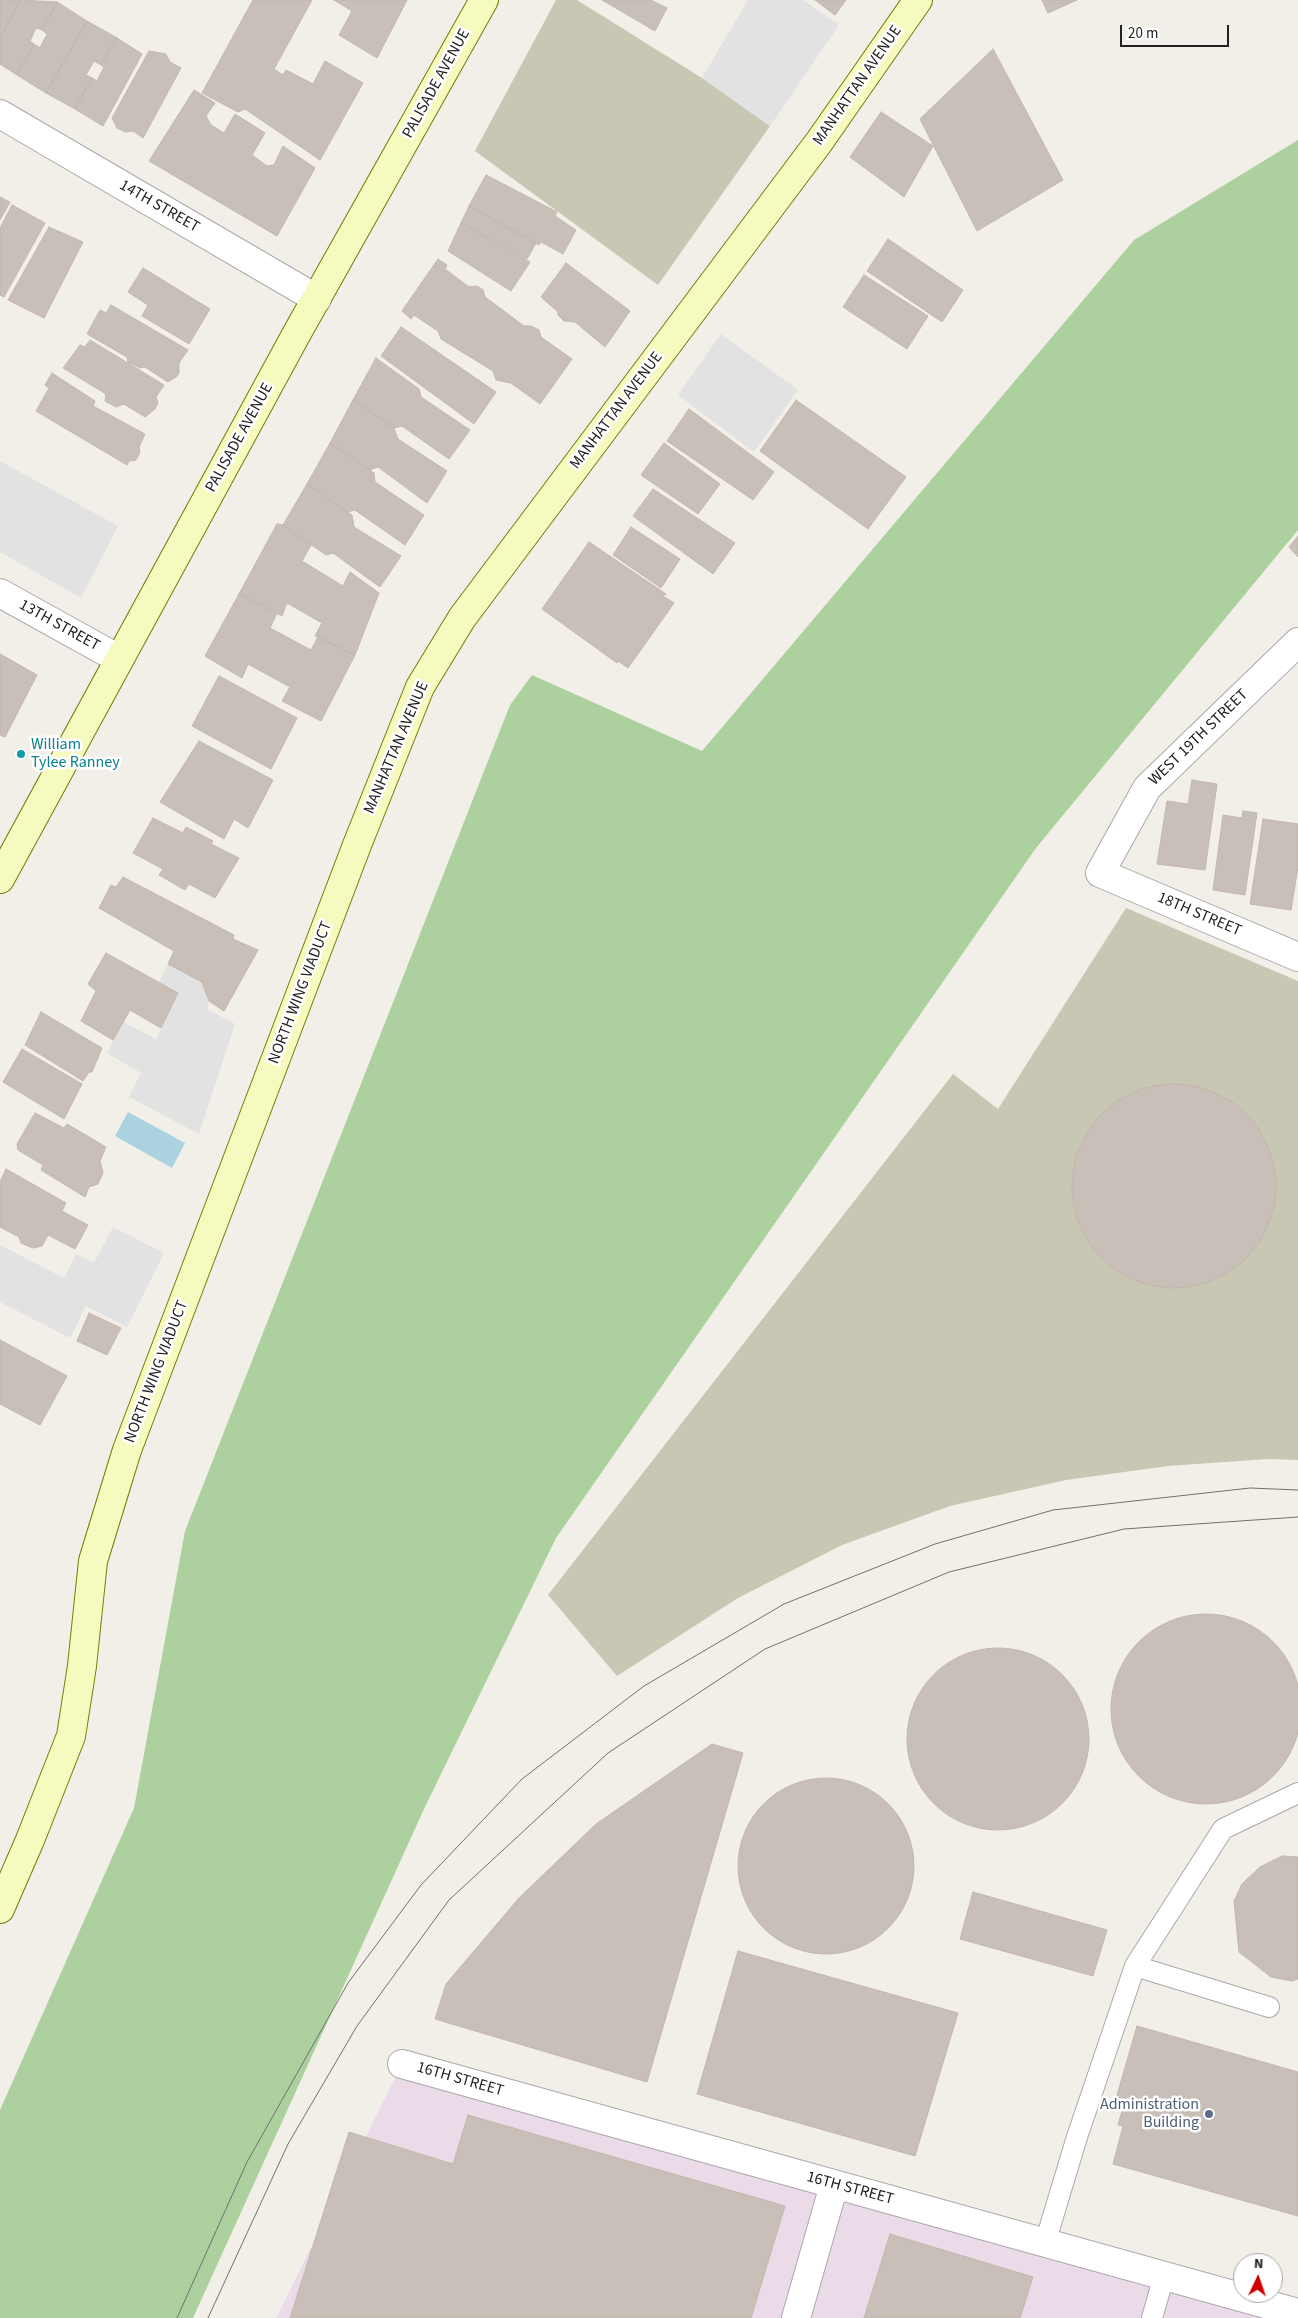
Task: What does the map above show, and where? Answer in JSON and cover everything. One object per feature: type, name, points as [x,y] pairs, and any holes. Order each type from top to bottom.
[{"type":"main road","name":"PALISADE AVENUE","points":[[0,878],[119,659],[484,0]]},
{"type":"main road","name":"MANHATTAN AVENUE","points":[[357,845],[420,687],[462,618],[819,142],[918,0]]},
{"type":"main road","name":"NORTH WING VIADUCT","points":[[0,1909],[30,1840],[71,1736],[82,1666],[93,1561],[127,1450],[357,845]]},
{"type":"street","name":"14TH STREET","points":[[0,114],[318,299]]},
{"type":"street","name":"13TH STREET","points":[[0,593],[119,659]]},
{"type":"street","name":"WEST 19TH STREET","points":[[1100,873],[1147,788],[1298,642]]},
{"type":"street","name":"18TH STREET","points":[[1100,873],[1298,958]]},
{"type":"street","name":"16TH STREET","points":[[402,2064],[1164,2276],[1260,2311],[1298,2313]]},
{"type":"street","points":[[796,2318],[834,2185]]},
{"type":"lane","points":[[1045,2243],[1077,2137],[1135,1966],[1223,1829],[1298,1793]]},
{"type":"lane","points":[[1135,1966],[1269,2006]]},
{"type":"lane","points":[[1152,2318],[1164,2276]]},
{"type":"shaded area","points":[[556,0],[577,0],[702,78],[770,126],[658,285],[475,151]]},
{"type":"shaded area","points":[[748,0],[803,0],[839,25],[770,126],[702,78]]},
{"type":"shaded area","points":[[721,334],[798,390],[754,452],[678,395]]},
{"type":"shaded area","points":[[0,461],[118,526],[81,598],[0,552]]},
{"type":"shaded area","points":[[1126,908],[1298,981],[1298,1460],[1268,1459],[1168,1466],[1066,1480],[950,1506],[842,1545],[738,1598],[617,1676],[548,1595],[953,1074],[998,1109]]},
{"type":"shaded area","points":[[168,964],[202,982],[209,1001],[207,1009],[235,1024],[199,1134],[129,1097],[141,1073],[107,1053],[123,1022],[156,1039],[178,993],[159,982]]},
{"type":"shaded area","points":[[113,1227],[164,1253],[127,1327],[86,1306],[70,1338],[0,1302],[0,1245],[64,1278],[76,1254],[94,1263]]},
{"type":"shaded area","points":[[402,2064],[1233,2300],[1233,2303],[1245,2303],[1298,2318],[276,2318]]},
{"type":"green space","points":[[1298,140],[1298,530],[1036,848],[556,1538],[424,1809],[193,2318],[0,2318],[0,2110],[134,1808],[185,1531],[510,705],[532,675],[702,751],[1134,240]]},
{"type":"water","points":[[128,1112],[185,1143],[172,1168],[115,1136]]},
{"type":"building","points":[[0,0],[21,0],[0,38]]},
{"type":"building","points":[[21,0],[57,2],[42,30],[36,28],[30,41],[34,44],[17,75],[0,64],[0,38]]},
{"type":"building","points":[[253,0],[312,0],[274,69],[283,75],[286,70],[313,84],[325,61],[363,83],[320,160],[245,109],[238,112],[202,93]]},
{"type":"building","points":[[334,0],[407,0],[377,58],[339,35],[352,11]]},
{"type":"building","points":[[602,0],[651,0],[667,8],[655,31]]},
{"type":"building","points":[[815,0],[846,0],[835,15]]},
{"type":"building","points":[[1042,0],[1077,0],[1048,13]]},
{"type":"building","points":[[57,2],[87,21],[46,93],[17,75],[34,44],[40,48],[47,34],[42,30]]},
{"type":"building","points":[[87,21],[117,38],[101,65],[94,61],[86,75],[92,78],[75,109],[46,93]]},
{"type":"building","points":[[117,38],[142,54],[103,126],[75,109],[92,78],[97,81],[104,67],[101,65]]},
{"type":"building","points":[[993,49],[1063,180],[977,231],[920,119]]},
{"type":"building","points":[[149,51],[166,54],[170,62],[181,68],[143,138],[133,131],[125,132],[117,128],[112,118]]},
{"type":"building","points":[[194,90],[215,103],[206,116],[211,125],[224,133],[235,114],[265,133],[252,155],[267,166],[274,165],[283,146],[315,168],[277,236],[149,161]]},
{"type":"building","points":[[881,112],[933,146],[904,197],[850,157]]},
{"type":"building","points":[[486,175],[557,212],[555,216],[576,230],[563,254],[541,242],[539,245],[469,206]]},
{"type":"building","points":[[0,197],[10,202],[0,220]]},
{"type":"building","points":[[12,205],[45,223],[4,297],[0,295],[0,228]]},
{"type":"building","points":[[469,206],[536,243],[527,259],[461,223]]},
{"type":"building","points":[[461,223],[530,262],[511,291],[448,251]]},
{"type":"building","points":[[49,227],[83,242],[44,318],[8,300]]},
{"type":"building","points":[[888,239],[963,290],[942,322],[867,271]]},
{"type":"building","points":[[438,259],[447,265],[445,269],[469,287],[477,286],[483,290],[485,297],[524,326],[531,326],[539,330],[541,337],[572,359],[540,404],[511,383],[496,380],[493,371],[441,339],[438,331],[414,315],[411,319],[402,311]]},
{"type":"building","points":[[566,263],[630,311],[605,347],[575,322],[564,321],[558,315],[558,312],[541,297]]},
{"type":"building","points":[[143,268],[210,309],[189,344],[142,316],[148,305],[128,292]]},
{"type":"building","points":[[864,275],[928,316],[907,349],[843,307]]},
{"type":"building","points":[[111,305],[188,350],[179,363],[179,373],[176,377],[168,382],[145,367],[140,368],[128,362],[127,357],[87,334],[100,310],[106,313]]},
{"type":"building","points":[[401,327],[496,392],[474,424],[381,356]]},
{"type":"building","points":[[90,340],[164,385],[156,397],[158,403],[155,409],[145,417],[124,404],[116,407],[105,401],[106,394],[63,368],[80,345],[85,347]]},
{"type":"building","points":[[376,358],[419,389],[421,397],[470,430],[449,459],[402,426],[394,428],[353,400]]},
{"type":"building","points":[[52,373],[95,401],[93,406],[145,434],[136,460],[129,461],[127,465],[36,411],[49,388],[45,385]]},
{"type":"building","points":[[353,400],[394,428],[398,439],[447,471],[427,503],[378,467],[369,470],[330,443]]},
{"type":"building","points":[[796,400],[906,477],[868,529],[760,451]]},
{"type":"building","points":[[689,409],[774,472],[753,500],[667,441]]},
{"type":"building","points":[[330,443],[374,473],[375,482],[424,515],[405,545],[355,510],[347,512],[307,484]]},
{"type":"building","points":[[664,443],[720,484],[698,514],[641,475]]},
{"type":"building","points":[[307,484],[352,515],[354,527],[401,556],[380,587],[333,553],[326,555],[283,525]]},
{"type":"building","points":[[653,489],[735,543],[713,574],[633,516]]},
{"type":"building","points":[[277,524],[283,525],[311,545],[302,561],[343,586],[350,572],[379,593],[355,655],[315,636],[322,623],[287,603],[282,616],[239,594]]},
{"type":"building","points":[[631,527],[680,559],[661,588],[613,555]]},
{"type":"building","points":[[1298,536],[1298,557],[1289,547]]},
{"type":"building","points":[[589,542],[666,594],[663,596],[674,603],[628,668],[618,661],[617,663],[542,609]]},
{"type":"building","points":[[239,594],[277,613],[270,628],[311,650],[318,637],[355,655],[321,721],[282,701],[290,687],[248,664],[242,678],[205,656]]},
{"type":"building","points":[[0,654],[37,675],[5,737],[0,735]]},
{"type":"building","points":[[219,676],[297,718],[271,769],[192,726]]},
{"type":"building","points":[[199,741],[273,780],[248,828],[234,819],[224,839],[160,802]]},
{"type":"building","points":[[1192,780],[1217,784],[1205,870],[1157,864],[1167,801],[1188,804]]},
{"type":"building","points":[[1243,811],[1257,813],[1245,895],[1213,890],[1223,815],[1242,818]]},
{"type":"building","points":[[153,818],[183,833],[186,827],[213,841],[211,844],[239,858],[215,898],[189,884],[185,890],[159,875],[163,869],[133,853]]},
{"type":"building","points":[[1263,819],[1298,824],[1298,867],[1291,910],[1250,904]]},
{"type":"building","points":[[123,877],[234,935],[233,939],[258,950],[224,1011],[209,1001],[202,982],[168,964],[174,951],[99,908],[111,885],[116,887]]},
{"type":"building","points":[[106,953],[178,993],[161,1028],[130,1010],[113,1040],[81,1021],[96,991],[88,984]]},
{"type":"building","points":[[41,1012],[102,1048],[92,1072],[89,1072],[83,1081],[25,1045]]},
{"type":"building","points":[[22,1049],[82,1084],[64,1119],[3,1082]]},
{"type":"building","points":[[1174,1084],[1194,1086],[1222,1096],[1239,1107],[1253,1121],[1268,1147],[1274,1166],[1276,1186],[1274,1206],[1264,1234],[1253,1251],[1239,1265],[1213,1280],[1194,1286],[1174,1288],[1154,1286],[1126,1276],[1109,1265],[1095,1251],[1080,1225],[1074,1206],[1072,1186],[1074,1166],[1084,1138],[1095,1121],[1109,1107],[1135,1092],[1154,1086]]},
{"type":"building","points":[[35,1113],[64,1128],[67,1124],[106,1147],[100,1161],[103,1173],[98,1184],[89,1187],[85,1197],[41,1170],[43,1165],[18,1150],[17,1144]]},
{"type":"building","points":[[6,1169],[66,1203],[62,1211],[88,1225],[75,1249],[48,1235],[42,1246],[33,1248],[21,1243],[19,1237],[0,1227],[0,1182]]},
{"type":"building","points":[[89,1313],[121,1328],[107,1355],[77,1341]]},
{"type":"building","points":[[0,1340],[67,1376],[40,1425],[0,1404]]},
{"type":"building","points":[[1215,1614],[1225,1615],[1251,1625],[1267,1635],[1280,1648],[1294,1672],[1300,1690],[1300,1728],[1294,1746],[1280,1770],[1267,1783],[1243,1797],[1225,1803],[1197,1804],[1187,1803],[1161,1793],[1145,1783],[1132,1770],[1118,1746],[1112,1728],[1111,1700],[1112,1690],[1122,1664],[1132,1648],[1145,1635],[1169,1621],[1187,1615]]},
{"type":"building","points":[[1007,1648],[1016,1649],[1041,1658],[1063,1674],[1079,1696],[1088,1721],[1088,1757],[1079,1782],[1063,1804],[1041,1820],[1025,1826],[1007,1830],[989,1830],[980,1829],[955,1820],[940,1810],[927,1797],[917,1782],[908,1757],[907,1730],[908,1721],[917,1696],[927,1681],[940,1668],[955,1658],[980,1649]]},
{"type":"building","points":[[712,1744],[743,1753],[647,2082],[435,2019],[446,1984],[519,1898],[596,1824]]},
{"type":"building","points":[[817,1778],[835,1778],[852,1781],[868,1788],[894,1810],[904,1824],[911,1840],[914,1866],[913,1883],[908,1900],[894,1922],[882,1934],[868,1944],[852,1951],[835,1954],[817,1954],[800,1951],[784,1944],[758,1922],[748,1908],[741,1892],[738,1875],[738,1857],[741,1840],[748,1824],[770,1798],[784,1788],[800,1781]]},
{"type":"building","points":[[1282,1856],[1298,1857],[1298,1979],[1292,1981],[1271,1977],[1239,1952],[1234,1901],[1242,1884],[1260,1867]]},
{"type":"building","points":[[973,1892],[1107,1930],[1093,1976],[960,1939]]},
{"type":"building","points":[[738,1951],[958,2013],[915,2156],[697,2094]]},
{"type":"building","name":"Administration Building","points":[[1137,2026],[1298,2072],[1298,2216],[1113,2164],[1123,2126],[1118,2125],[1124,2104],[1115,2102]]},
{"type":"building","points":[[468,2115],[785,2206],[751,2318],[290,2318],[349,2132],[453,2164]]},
{"type":"building","points":[[890,2234],[1033,2277],[1020,2318],[864,2318]]},
{"type":"tram line","points":[[177,2318],[247,2162],[348,1983],[421,1885],[522,1779],[644,1686],[784,1604],[935,1544],[1053,1510],[1250,1488],[1298,1490]]},
{"type":"tram line","points":[[208,2318],[288,2144],[357,2026],[449,1900],[608,1753],[765,1649],[949,1572],[1124,1529],[1298,1517]]},
{"type":"place","name":"William Tylee Ranney","points":[[21,754]]},
{"type":"place","name":"Administration Building","points":[[1209,2114]]}]
